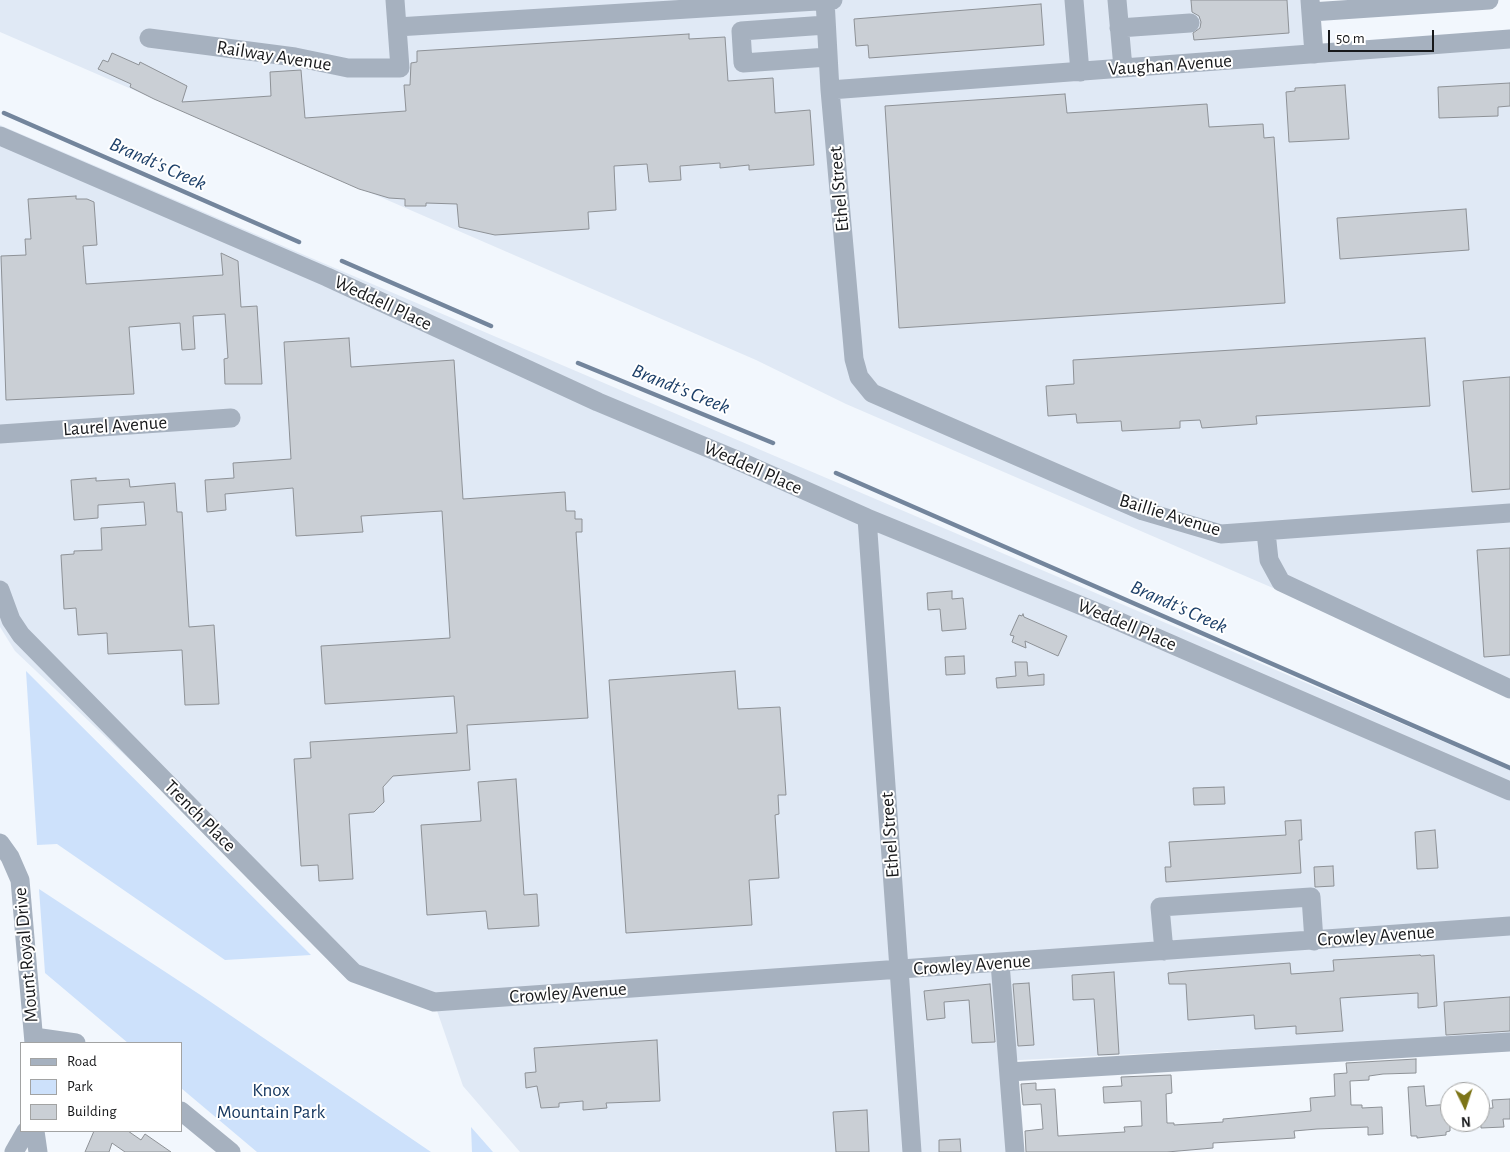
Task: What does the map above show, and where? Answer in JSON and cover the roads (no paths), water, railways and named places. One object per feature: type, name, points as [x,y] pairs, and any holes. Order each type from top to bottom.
[{"type":"street","points":[[395,0],[397,27],[833,0]]},
{"type":"street","name":"Ethel Street","points":[[825,0],[830,90],[854,359],[859,377]]},
{"type":"street","points":[[1074,0],[1080,72]]},
{"type":"street","points":[[1117,0],[1123,68]]},
{"type":"street","points":[[1314,54],[1310,6],[1489,0]]},
{"type":"street","points":[[1119,28],[1190,23]]},
{"type":"street","points":[[826,25],[742,31],[743,63],[828,57]]},
{"type":"street","name":"Railway Avenue","points":[[149,38],[295,57],[348,68],[400,68],[397,27]]},
{"type":"street","name":"Vaughan Avenue","points":[[830,90],[1510,39]]},
{"type":"street","name":"Weddell Place","points":[[0,136],[327,277],[598,402],[732,458],[867,518],[1104,614],[1510,791]]},
{"type":"street","name":"Baillie Avenue","points":[[859,377],[872,393],[1143,511],[1221,534],[1510,513]]},
{"type":"street","name":"Laurel Avenue","points":[[0,434],[231,418]]},
{"type":"street","name":"Ethel Street","points":[[867,518],[912,1152]]},
{"type":"street","points":[[1266,532],[1269,560],[1281,582],[1510,688]]},
{"type":"street","name":"Trench Place","points":[[0,590],[11,620],[21,635],[354,973],[434,1002]]},
{"type":"street","name":"Mount Royal Drive","points":[[0,843],[10,857],[20,880],[34,1040]]},
{"type":"street","points":[[1164,951],[1160,908],[1170,907],[1311,897],[1314,940]]},
{"type":"street","name":"Crowley Avenue","points":[[434,1002],[1510,926]]},
{"type":"street","points":[[1000,963],[1015,1152]]},
{"type":"street","points":[[34,1040],[62,1042]]},
{"type":"street","points":[[1009,1072],[1510,1042]]},
{"type":"street","points":[[182,1111],[231,1152]]},
{"type":"street","points":[[14,1152],[25,1132]]},
{"type":"street","points":[[35,1132],[38,1152]]},
{"type":"waterway","name":"Brandt's Creek","points":[[4,113],[299,242]]},
{"type":"waterway","name":"Brandt's Creek","points":[[342,261],[491,326]]},
{"type":"waterway","name":"Brandt's Creek","points":[[578,363],[773,443]]},
{"type":"waterway","name":"Brandt's Creek","points":[[836,473],[1510,768]]},
{"type":"park label","name":"Knox Mountain Park","points":[[271,1101]]}]
